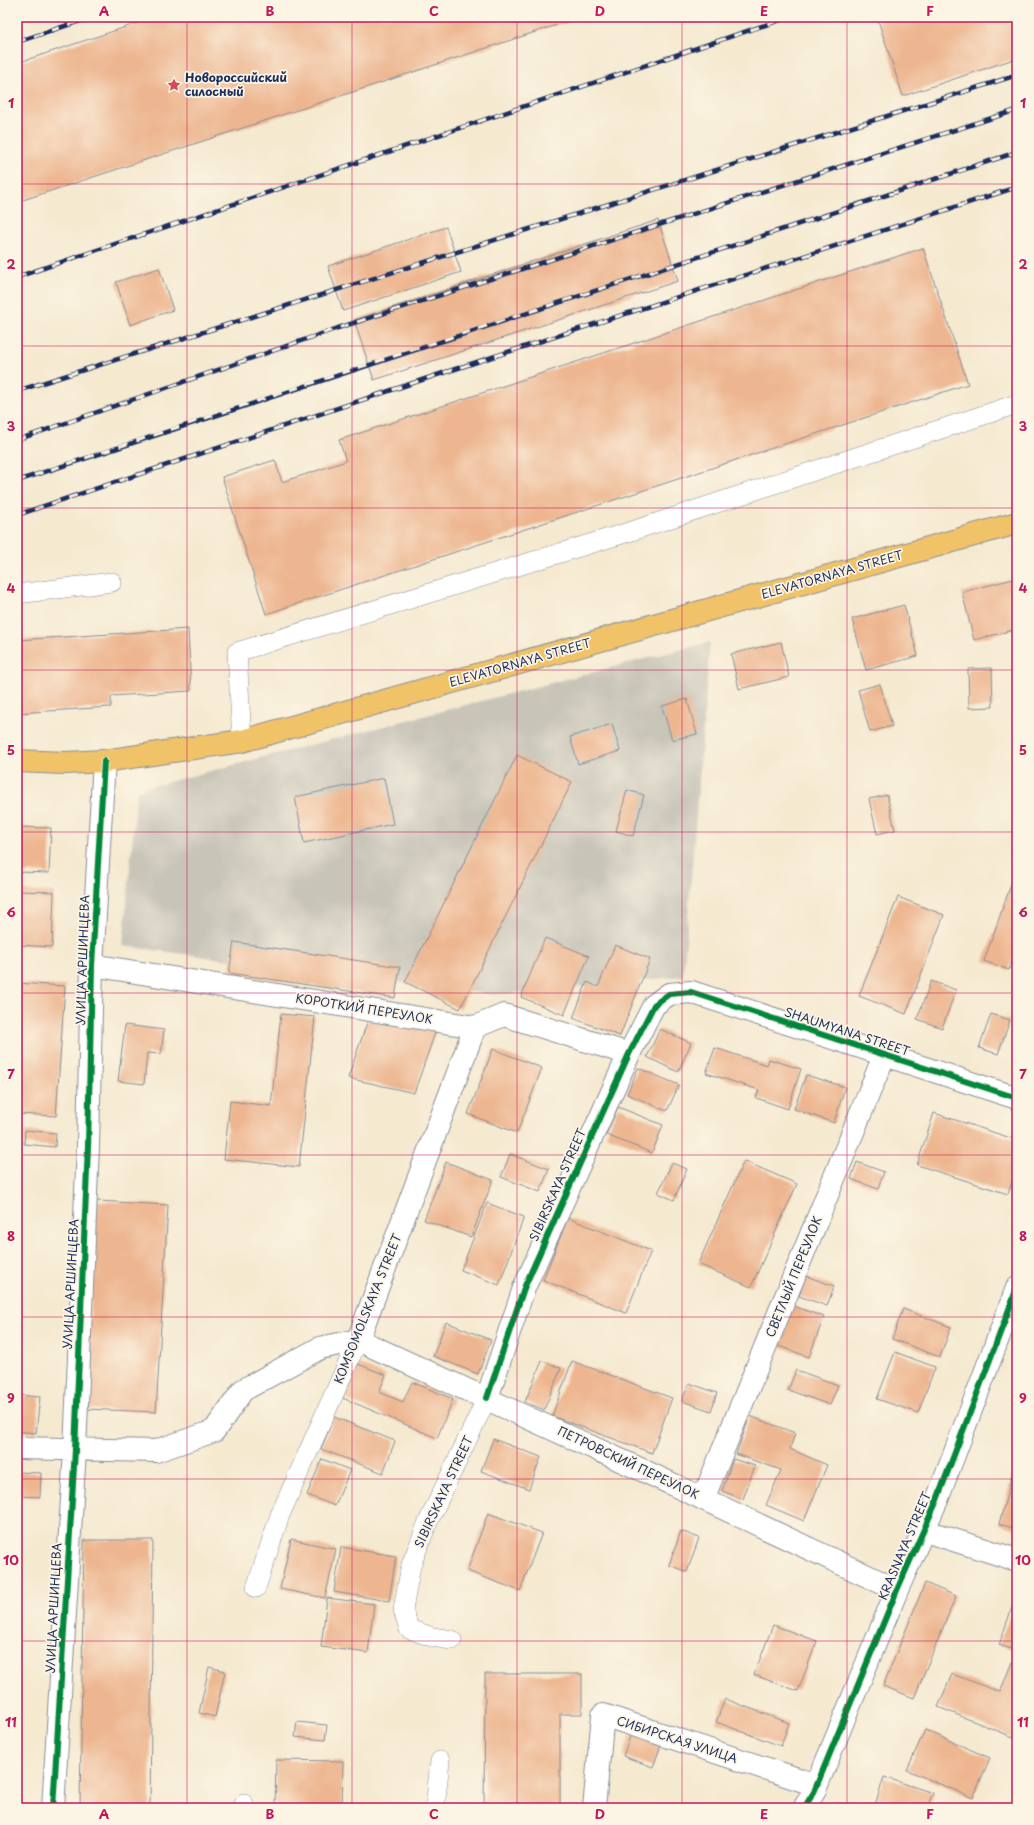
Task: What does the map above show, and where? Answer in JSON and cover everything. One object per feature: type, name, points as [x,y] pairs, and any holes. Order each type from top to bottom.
[{"type":"main road","name":"ELEVATORNAYA STREET","points":[[17,761],[65,763],[104,761],[242,741],[1017,524]]},
{"type":"street","name":"УЛИЦА АРШИНЦЕВА","points":[[53,1808],[75,1450],[88,1146],[92,965],[104,761]]},
{"type":"street","name":"КОРОТКИЙ ПЕРЕУЛОК","points":[[92,965],[476,1027]]},
{"type":"street","name":"SHAUMYANA STREET","points":[[669,994],[691,992],[1017,1098]]},
{"type":"street","name":"SIBIRSKAYA STREET","points":[[487,1398],[524,1288],[628,1054],[654,1005],[669,994]]},
{"type":"street","points":[[476,1027],[504,1015],[628,1054]]},
{"type":"street","name":"KOMSOMOLSKAYA STREET","points":[[358,1340],[476,1027]]},
{"type":"street","name":"СВЕТЛЫЙ ПЕРЕУЛОК","points":[[703,1499],[884,1056]]},
{"type":"street","name":"KRASNAYA STREET","points":[[804,1808],[816,1785],[922,1530],[937,1500],[1017,1288]]},
{"type":"street","points":[[17,1448],[156,1451],[214,1431],[243,1390],[320,1348],[358,1340]]},
{"type":"street","name":"ПЕТРОВСКИЙ ПЕРЕУЛОК","points":[[358,1340],[487,1398],[897,1590]]},
{"type":"street","points":[[922,1530],[1017,1560]]},
{"type":"street","name":"СИБИРСКАЯ УЛИЦА","points":[[594,1808],[603,1715],[816,1785]]},
{"type":"lane","points":[[242,741],[237,652],[632,531],[1017,404]]},
{"type":"lane","points":[[17,594],[112,582]]},
{"type":"lane","name":"KOMSOMOLSKAYA STREET","points":[[256,1588],[280,1515],[358,1340]]},
{"type":"lane","name":"SIBIRSKAYA STREET","points":[[452,1640],[432,1637],[408,1629],[403,1610],[411,1565],[428,1522],[487,1398]]},
{"type":"lane","points":[[435,1808],[440,1761]]},
{"type":"shaded area","points":[[710,642],[683,976],[494,995],[123,946],[137,790]]},
{"type":"building","points":[[156,17],[567,17],[569,21],[17,202],[17,63]]},
{"type":"building","points":[[877,17],[1017,17],[1017,58],[903,96]]},
{"type":"building","points":[[658,220],[678,281],[374,380],[354,320]]},
{"type":"building","points":[[446,227],[461,272],[343,311],[328,266]]},
{"type":"building","points":[[923,248],[968,384],[266,614],[222,477],[275,460],[282,482],[346,461],[339,440]]},
{"type":"building","points":[[159,268],[173,310],[130,325],[116,282]]},
{"type":"building","points":[[1013,579],[1017,595],[1017,629],[974,640],[962,592]]},
{"type":"building","points":[[904,605],[918,656],[866,670],[852,619]]},
{"type":"building","points":[[188,629],[191,691],[111,696],[111,707],[17,713],[17,640]]},
{"type":"building","points":[[781,642],[789,677],[739,689],[731,654]]},
{"type":"building","points":[[992,668],[993,707],[969,708],[968,669]]},
{"type":"building","points":[[880,684],[892,726],[870,732],[858,690]]},
{"type":"building","points":[[687,699],[697,734],[672,740],[662,706]]},
{"type":"building","points":[[612,724],[620,751],[578,764],[570,737]]},
{"type":"building","points":[[517,755],[572,782],[460,1009],[405,982]]},
{"type":"building","points":[[384,778],[393,824],[304,843],[295,797]]},
{"type":"building","points":[[627,790],[644,795],[633,836],[616,831]]},
{"type":"building","points":[[887,795],[895,830],[877,834],[869,799]]},
{"type":"building","points":[[17,827],[51,828],[49,873],[17,872]]},
{"type":"building","points":[[1014,876],[1017,878],[1017,946],[1009,970],[984,961]]},
{"type":"building","points":[[17,891],[54,892],[52,947],[17,945]]},
{"type":"building","points":[[898,897],[944,915],[906,1014],[859,996]]},
{"type":"building","points":[[545,938],[589,956],[564,1015],[521,997]]},
{"type":"building","points":[[234,942],[400,967],[395,998],[229,973]]},
{"type":"building","points":[[615,945],[650,959],[620,1036],[573,1018],[587,982],[598,987]]},
{"type":"building","points":[[931,981],[956,990],[942,1028],[917,1019]]},
{"type":"building","points":[[17,983],[65,986],[56,1116],[17,1114]]},
{"type":"building","points":[[371,1011],[430,1022],[435,1033],[414,1093],[348,1078]]},
{"type":"building","points":[[281,1014],[315,1017],[299,1167],[224,1159],[230,1101],[271,1106]]},
{"type":"building","points":[[991,1014],[1010,1020],[998,1054],[979,1048]]},
{"type":"building","points":[[125,1025],[164,1030],[161,1054],[147,1053],[144,1084],[118,1081]]},
{"type":"building","points":[[660,1029],[691,1043],[678,1072],[647,1057]]},
{"type":"building","points":[[715,1048],[767,1065],[769,1059],[801,1069],[788,1109],[756,1098],[759,1090],[706,1073]]},
{"type":"building","points":[[493,1049],[542,1068],[517,1133],[468,1114]]},
{"type":"building","points":[[638,1068],[679,1085],[667,1111],[627,1094]]},
{"type":"building","points":[[806,1075],[845,1087],[834,1123],[794,1109]]},
{"type":"building","points":[[618,1107],[663,1125],[652,1153],[606,1135]]},
{"type":"building","points":[[934,1113],[1017,1140],[1017,1166],[1008,1194],[917,1165]]},
{"type":"building","points":[[25,1130],[56,1133],[55,1147],[24,1144]]},
{"type":"building","points":[[510,1154],[549,1169],[540,1192],[501,1177]]},
{"type":"building","points":[[744,1161],[797,1184],[751,1287],[698,1264]]},
{"type":"building","points":[[446,1162],[493,1180],[471,1237],[424,1220]]},
{"type":"building","points":[[857,1162],[884,1172],[878,1189],[851,1179]]},
{"type":"building","points":[[672,1163],[687,1169],[674,1200],[658,1193]]},
{"type":"building","points":[[97,1201],[168,1205],[156,1412],[85,1409]]},
{"type":"building","points":[[487,1203],[524,1217],[499,1285],[461,1270]]},
{"type":"building","points":[[568,1218],[651,1251],[626,1313],[543,1280]]},
{"type":"building","points":[[806,1276],[834,1286],[827,1306],[799,1296]]},
{"type":"building","points":[[791,1305],[824,1317],[809,1357],[776,1345]]},
{"type":"building","points":[[903,1309],[951,1327],[940,1357],[892,1339]]},
{"type":"building","points":[[446,1322],[491,1340],[478,1374],[433,1356]]},
{"type":"building","points":[[895,1352],[935,1367],[918,1413],[877,1399]]},
{"type":"building","points":[[542,1361],[561,1368],[544,1410],[525,1402]]},
{"type":"building","points":[[572,1361],[672,1398],[652,1453],[552,1416]]},
{"type":"building","points":[[353,1362],[386,1375],[379,1392],[403,1402],[412,1382],[453,1399],[437,1438],[338,1396]]},
{"type":"building","points":[[796,1370],[838,1385],[830,1405],[788,1390]]},
{"type":"building","points":[[689,1383],[717,1393],[711,1411],[682,1401]]},
{"type":"building","points":[[17,1395],[40,1397],[36,1433],[17,1431]]},
{"type":"building","points":[[750,1416],[795,1433],[790,1449],[827,1465],[804,1521],[766,1505],[781,1470],[736,1454]]},
{"type":"building","points":[[334,1417],[395,1441],[383,1473],[321,1449]]},
{"type":"building","points":[[493,1439],[541,1457],[529,1489],[481,1471]]},
{"type":"building","points":[[1017,1457],[1017,1529],[999,1524]]},
{"type":"building","points":[[322,1459],[350,1470],[335,1506],[307,1495]]},
{"type":"building","points":[[733,1459],[755,1466],[743,1499],[722,1491]]},
{"type":"building","points":[[17,1472],[41,1473],[40,1497],[17,1496]]},
{"type":"building","points":[[488,1513],[542,1533],[520,1591],[467,1571]]},
{"type":"building","points":[[681,1531],[699,1538],[687,1572],[669,1565]]},
{"type":"building","points":[[291,1539],[336,1549],[325,1598],[280,1589]]},
{"type":"building","points":[[84,1540],[153,1540],[150,1808],[80,1808]]},
{"type":"building","points":[[341,1547],[396,1556],[389,1601],[334,1592]]},
{"type":"building","points":[[925,1583],[956,1596],[914,1698],[883,1686]]},
{"type":"building","points":[[327,1598],[374,1604],[368,1653],[321,1647]]},
{"type":"building","points":[[1015,1599],[1017,1600],[1017,1651],[999,1645]]},
{"type":"building","points":[[773,1625],[817,1641],[798,1691],[754,1675]]},
{"type":"building","points":[[1012,1662],[1017,1664],[1017,1730],[1013,1737],[938,1707],[952,1674],[1000,1692]]},
{"type":"building","points":[[209,1667],[225,1671],[215,1717],[199,1713]]},
{"type":"building","points":[[485,1674],[582,1674],[582,1714],[560,1714],[560,1808],[484,1808]]},
{"type":"building","points":[[725,1699],[789,1723],[781,1746],[716,1722]]},
{"type":"building","points":[[297,1722],[327,1725],[325,1740],[295,1737]]},
{"type":"building","points":[[925,1730],[990,1758],[973,1798],[907,1770]]},
{"type":"building","points":[[631,1734],[661,1745],[653,1767],[623,1756]]},
{"type":"building","points":[[276,1760],[343,1761],[342,1808],[275,1808]]},
{"type":"building","points":[[884,1777],[933,1793],[927,1808],[874,1808]]},
{"type":"railway","points":[[17,42],[92,17]]},
{"type":"railway","points":[[17,277],[789,17]]},
{"type":"railway","points":[[17,391],[1017,75]]},
{"type":"railway","points":[[17,440],[338,328],[1017,110]]},
{"type":"railway","points":[[17,481],[1017,152]]},
{"type":"railway","points":[[17,515],[446,372],[1017,187]]},
{"type":"cycle path","points":[[53,1808],[75,1450],[88,1146],[92,965],[104,761]]},
{"type":"cycle path","points":[[487,1398],[524,1288],[629,1054],[654,1005],[669,994],[691,992],[1017,1098]]},
{"type":"cycle path","points":[[804,1808],[814,1792],[897,1590],[937,1500],[1017,1288]]},
{"type":"place","name":"Новороссийский силосный","points":[[174,85]]}]
